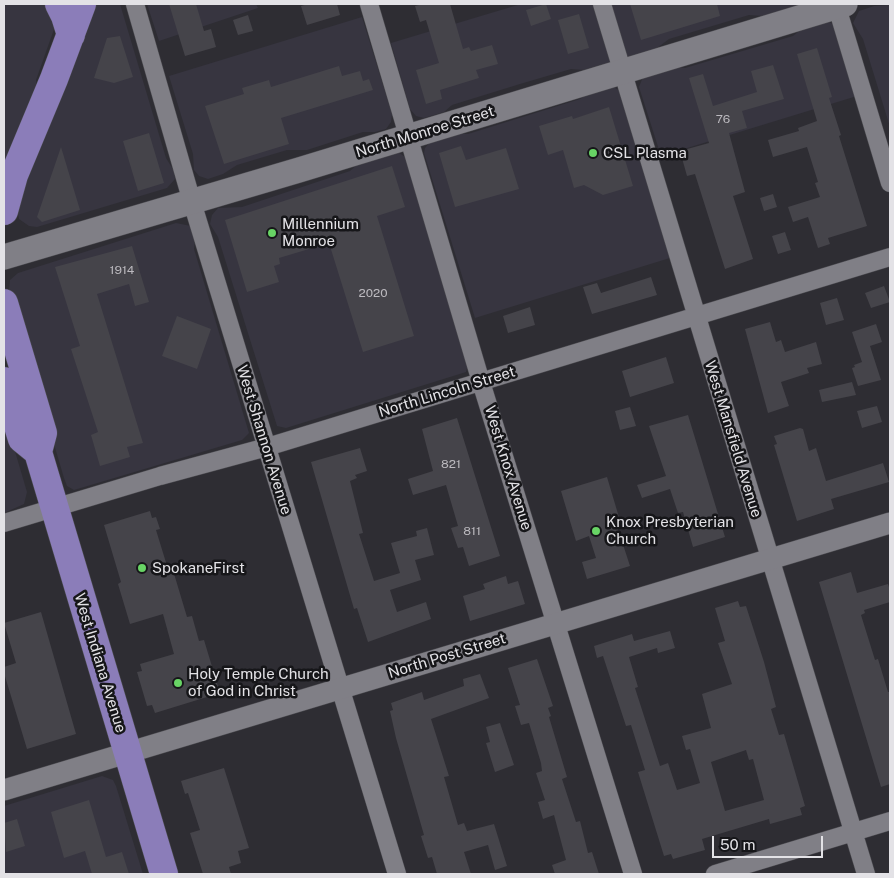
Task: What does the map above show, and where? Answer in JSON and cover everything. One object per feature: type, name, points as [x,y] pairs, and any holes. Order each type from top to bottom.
[{"type":"main road","name":"North Monroe Street","points":[[4,256],[192,202],[839,5]]},
{"type":"main road","points":[[4,210],[14,175],[72,14]]},
{"type":"main road","name":"West Indiana Avenue","points":[[4,303],[43,433],[38,452],[164,874]]},
{"type":"main road","points":[[4,382],[22,440],[38,452]]},
{"type":"street","name":"West Shannon Avenue","points":[[135,4],[192,202],[397,874]]},
{"type":"street","name":"West Knox Avenue","points":[[368,4],[481,382],[632,874]]},
{"type":"street","name":"West Mansfield Avenue","points":[[602,4],[866,874]]},
{"type":"street","points":[[839,5],[890,183]]},
{"type":"street","name":"North Lincoln Street","points":[[4,523],[160,476],[267,447],[890,257]]},
{"type":"street","name":"North Post Street","points":[[4,790],[556,622],[890,523]]},
{"type":"street","points":[[715,874],[890,821]]},
{"type":"shaded area","points":[[4,4],[51,4],[58,18],[36,80],[37,100],[4,177]]},
{"type":"shaded area","points":[[90,4],[120,4],[166,158],[174,171],[175,179],[167,188],[37,227],[29,226],[19,219],[15,199]]},
{"type":"shaded area","points":[[147,4],[256,4],[258,8],[159,41]]},
{"type":"shaded area","points":[[521,4],[803,4],[763,16],[749,15],[669,39],[657,48],[584,70],[571,69],[520,84],[452,105],[444,112],[424,118],[416,116],[410,109],[391,43]]},
{"type":"shaded area","points":[[890,5],[890,127],[863,39],[853,23],[859,11],[874,6]]},
{"type":"shaded area","points":[[362,17],[392,114],[391,122],[386,129],[375,132],[363,132],[307,150],[287,150],[237,165],[223,174],[208,179],[199,176],[194,170],[193,154],[169,76]]},
{"type":"shaded area","points":[[827,21],[835,25],[857,96],[661,156],[639,87],[643,77],[673,67],[685,68],[793,36],[803,28]]},
{"type":"shaded area","points":[[613,87],[621,91],[670,258],[475,318],[424,153],[425,148],[431,141],[456,134],[468,134],[580,99],[589,93]]},
{"type":"shaded area","points":[[398,152],[405,157],[407,163],[468,365],[466,372],[286,428],[277,426],[218,237],[210,224],[212,215],[218,208],[242,207],[350,171],[360,162]]},
{"type":"shaded area","points":[[176,223],[191,226],[195,239],[194,249],[249,433],[242,440],[74,490],[67,486],[64,478],[9,292],[10,280],[18,273]]},
{"type":"shaded area","points":[[4,414],[27,492],[24,504],[4,513]]},
{"type":"shaded area","points":[[102,776],[113,780],[116,786],[143,874],[4,874],[4,806]]},
{"type":"building","points":[[169,4],[196,4],[204,31],[211,29],[216,47],[185,56]]},
{"type":"building","points":[[308,4],[337,4],[340,15],[307,25],[301,6]]},
{"type":"building","points":[[423,4],[450,4],[463,49],[469,47],[471,51],[492,45],[498,64],[476,70],[479,78],[440,90],[442,99],[426,104],[416,70],[439,63],[426,20],[420,22],[415,6]]},
{"type":"building","points":[[546,4],[551,19],[531,26],[526,10]]},
{"type":"building","points":[[630,4],[717,4],[720,16],[641,40]]},
{"type":"building","points":[[579,14],[589,48],[568,54],[558,20]]},
{"type":"building","points":[[248,15],[253,31],[238,35],[233,20]]},
{"type":"building","points":[[120,36],[133,77],[114,83],[94,78],[107,38]]},
{"type":"building","points":[[817,48],[832,97],[829,98],[841,135],[839,136],[867,226],[828,238],[830,244],[818,248],[808,217],[793,222],[788,207],[820,197],[815,183],[818,182],[807,147],[773,157],[768,140],[799,131],[798,128],[817,121],[797,54]]},
{"type":"building","points":[[773,65],[784,99],[742,111],[747,128],[729,133],[745,192],[733,196],[753,259],[725,269],[695,174],[687,176],[680,151],[709,143],[689,78],[703,74],[713,106],[757,92],[751,71]]},
{"type":"building","points":[[339,66],[342,76],[360,71],[363,81],[369,79],[373,90],[281,118],[289,144],[224,164],[205,106],[244,94],[242,88],[269,80],[271,87]]},
{"type":"building","name":"CSL Plasma","points":[[609,107],[633,186],[603,195],[584,185],[574,188],[563,150],[548,155],[539,126],[572,116],[573,119]]},
{"type":"building","points":[[149,133],[164,183],[138,191],[123,141]]},
{"type":"building","points":[[461,146],[466,160],[506,148],[519,189],[455,207],[439,153]]},
{"type":"building","points":[[61,147],[80,210],[42,222],[37,217]]},
{"type":"building","points":[[392,166],[405,207],[377,216],[414,336],[363,352],[329,243],[279,258],[280,264],[274,266],[279,282],[247,292],[225,220]]},
{"type":"building","points":[[773,194],[777,207],[764,211],[760,198]]},
{"type":"building","points":[[785,232],[791,250],[778,254],[772,236]]},
{"type":"building","points":[[132,246],[149,302],[135,306],[129,284],[97,294],[143,443],[127,447],[130,457],[100,466],[91,435],[98,432],[71,349],[80,346],[55,267]]},
{"type":"building","points":[[651,277],[657,295],[592,314],[583,287],[597,283],[601,293]]},
{"type":"building","points":[[884,286],[890,302],[871,308],[865,293]]},
{"type":"building","points":[[837,298],[844,320],[826,325],[820,303]]},
{"type":"building","points":[[530,307],[535,325],[508,333],[503,316]]},
{"type":"building","points":[[177,316],[211,329],[197,369],[162,356]]},
{"type":"building","points":[[770,322],[776,342],[781,340],[785,352],[816,342],[822,364],[807,368],[809,373],[781,382],[789,406],[768,413],[745,329]]},
{"type":"building","points":[[876,324],[882,342],[870,346],[881,380],[858,386],[852,368],[855,367],[854,365],[862,362],[852,332]]},
{"type":"building","points":[[666,357],[674,383],[630,397],[622,371]]},
{"type":"building","points":[[852,382],[856,395],[822,402],[819,390]]},
{"type":"building","points":[[877,406],[882,422],[862,428],[857,411]]},
{"type":"building","points":[[630,407],[636,426],[620,430],[615,411]]},
{"type":"building","points":[[688,415],[725,537],[693,547],[683,512],[678,513],[670,489],[642,498],[637,485],[666,476],[649,426]]},
{"type":"building","points":[[457,418],[500,556],[469,566],[463,547],[458,548],[451,528],[458,526],[446,485],[413,495],[408,479],[433,471],[422,429]]},
{"type":"building","points":[[800,428],[803,429],[809,451],[816,448],[826,481],[883,463],[889,482],[831,499],[834,509],[797,521],[774,445],[777,444],[774,436]]},
{"type":"building","points":[[360,448],[367,471],[355,475],[357,478],[350,481],[363,533],[359,534],[374,581],[400,573],[391,543],[417,536],[416,531],[427,528],[434,555],[415,560],[421,580],[390,590],[397,612],[426,602],[431,619],[368,642],[357,608],[354,609],[311,462]]},
{"type":"building","name":"Knox Presbyterian Church","points":[[607,477],[621,524],[617,526],[630,566],[587,579],[582,562],[596,558],[589,536],[576,541],[561,491]]},
{"type":"building","points":[[150,511],[152,518],[156,517],[160,529],[156,530],[168,569],[172,567],[187,617],[192,616],[199,641],[204,640],[220,693],[155,713],[152,705],[147,706],[137,672],[142,671],[140,664],[174,654],[163,614],[130,624],[118,584],[121,582],[104,525]]},
{"type":"building","points":[[851,572],[857,593],[888,584],[890,590],[890,602],[864,610],[865,613],[861,615],[875,660],[878,659],[888,692],[890,692],[890,784],[881,787],[819,582]]},
{"type":"building","points":[[506,576],[508,584],[518,581],[525,604],[470,621],[463,596],[485,589],[483,584]]},
{"type":"building","points":[[738,601],[740,607],[746,606],[776,707],[771,709],[779,735],[784,734],[805,806],[800,808],[802,815],[770,824],[769,819],[702,839],[705,850],[673,859],[671,854],[664,856],[638,772],[645,770],[631,725],[626,726],[603,656],[597,658],[594,646],[632,634],[634,641],[670,631],[675,648],[658,653],[657,648],[629,657],[638,687],[635,688],[660,766],[668,763],[677,790],[700,783],[690,749],[686,750],[682,736],[711,728],[702,694],[732,684],[718,643],[725,641],[715,608]],"holes":[[[746,750],[749,760],[753,759],[764,800],[725,811],[711,762]]]},
{"type":"building","points":[[41,612],[76,734],[27,749],[4,673],[4,667],[16,663],[4,623]]},
{"type":"building","points":[[537,659],[553,706],[548,708],[551,716],[549,717],[567,777],[562,779],[576,822],[580,821],[588,853],[592,852],[599,874],[555,874],[552,865],[566,860],[554,815],[543,819],[538,802],[545,800],[536,773],[542,771],[541,763],[529,723],[521,725],[515,706],[520,705],[508,668]]},
{"type":"building","points":[[480,674],[489,698],[431,719],[449,776],[444,777],[458,825],[464,823],[467,831],[494,824],[507,866],[495,870],[488,845],[464,852],[471,874],[437,874],[432,857],[428,858],[421,836],[424,835],[396,738],[390,711],[393,710],[391,703],[422,692],[424,700],[464,686],[463,679]]},
{"type":"building","points":[[500,723],[514,765],[495,772],[486,743],[490,742],[486,727]]},
{"type":"building","points":[[224,768],[249,848],[238,851],[241,863],[229,867],[231,874],[203,874],[190,833],[200,830],[188,793],[185,794],[181,781]]},
{"type":"building","points":[[89,800],[106,857],[122,852],[129,874],[92,874],[85,851],[64,858],[51,812]]},
{"type":"building","points":[[17,819],[25,846],[6,852],[4,823]]},
{"type":"place","name":"CSL Plasma","points":[[593,153]]},
{"type":"place","name":"Millennium Monroe","points":[[272,233]]},
{"type":"place","name":"Knox Presbyterian Church","points":[[596,531]]},
{"type":"place","name":"SpokaneFirst","points":[[142,568]]},
{"type":"place","name":"Holy Temple Church of God in Christ","points":[[178,683]]}]
